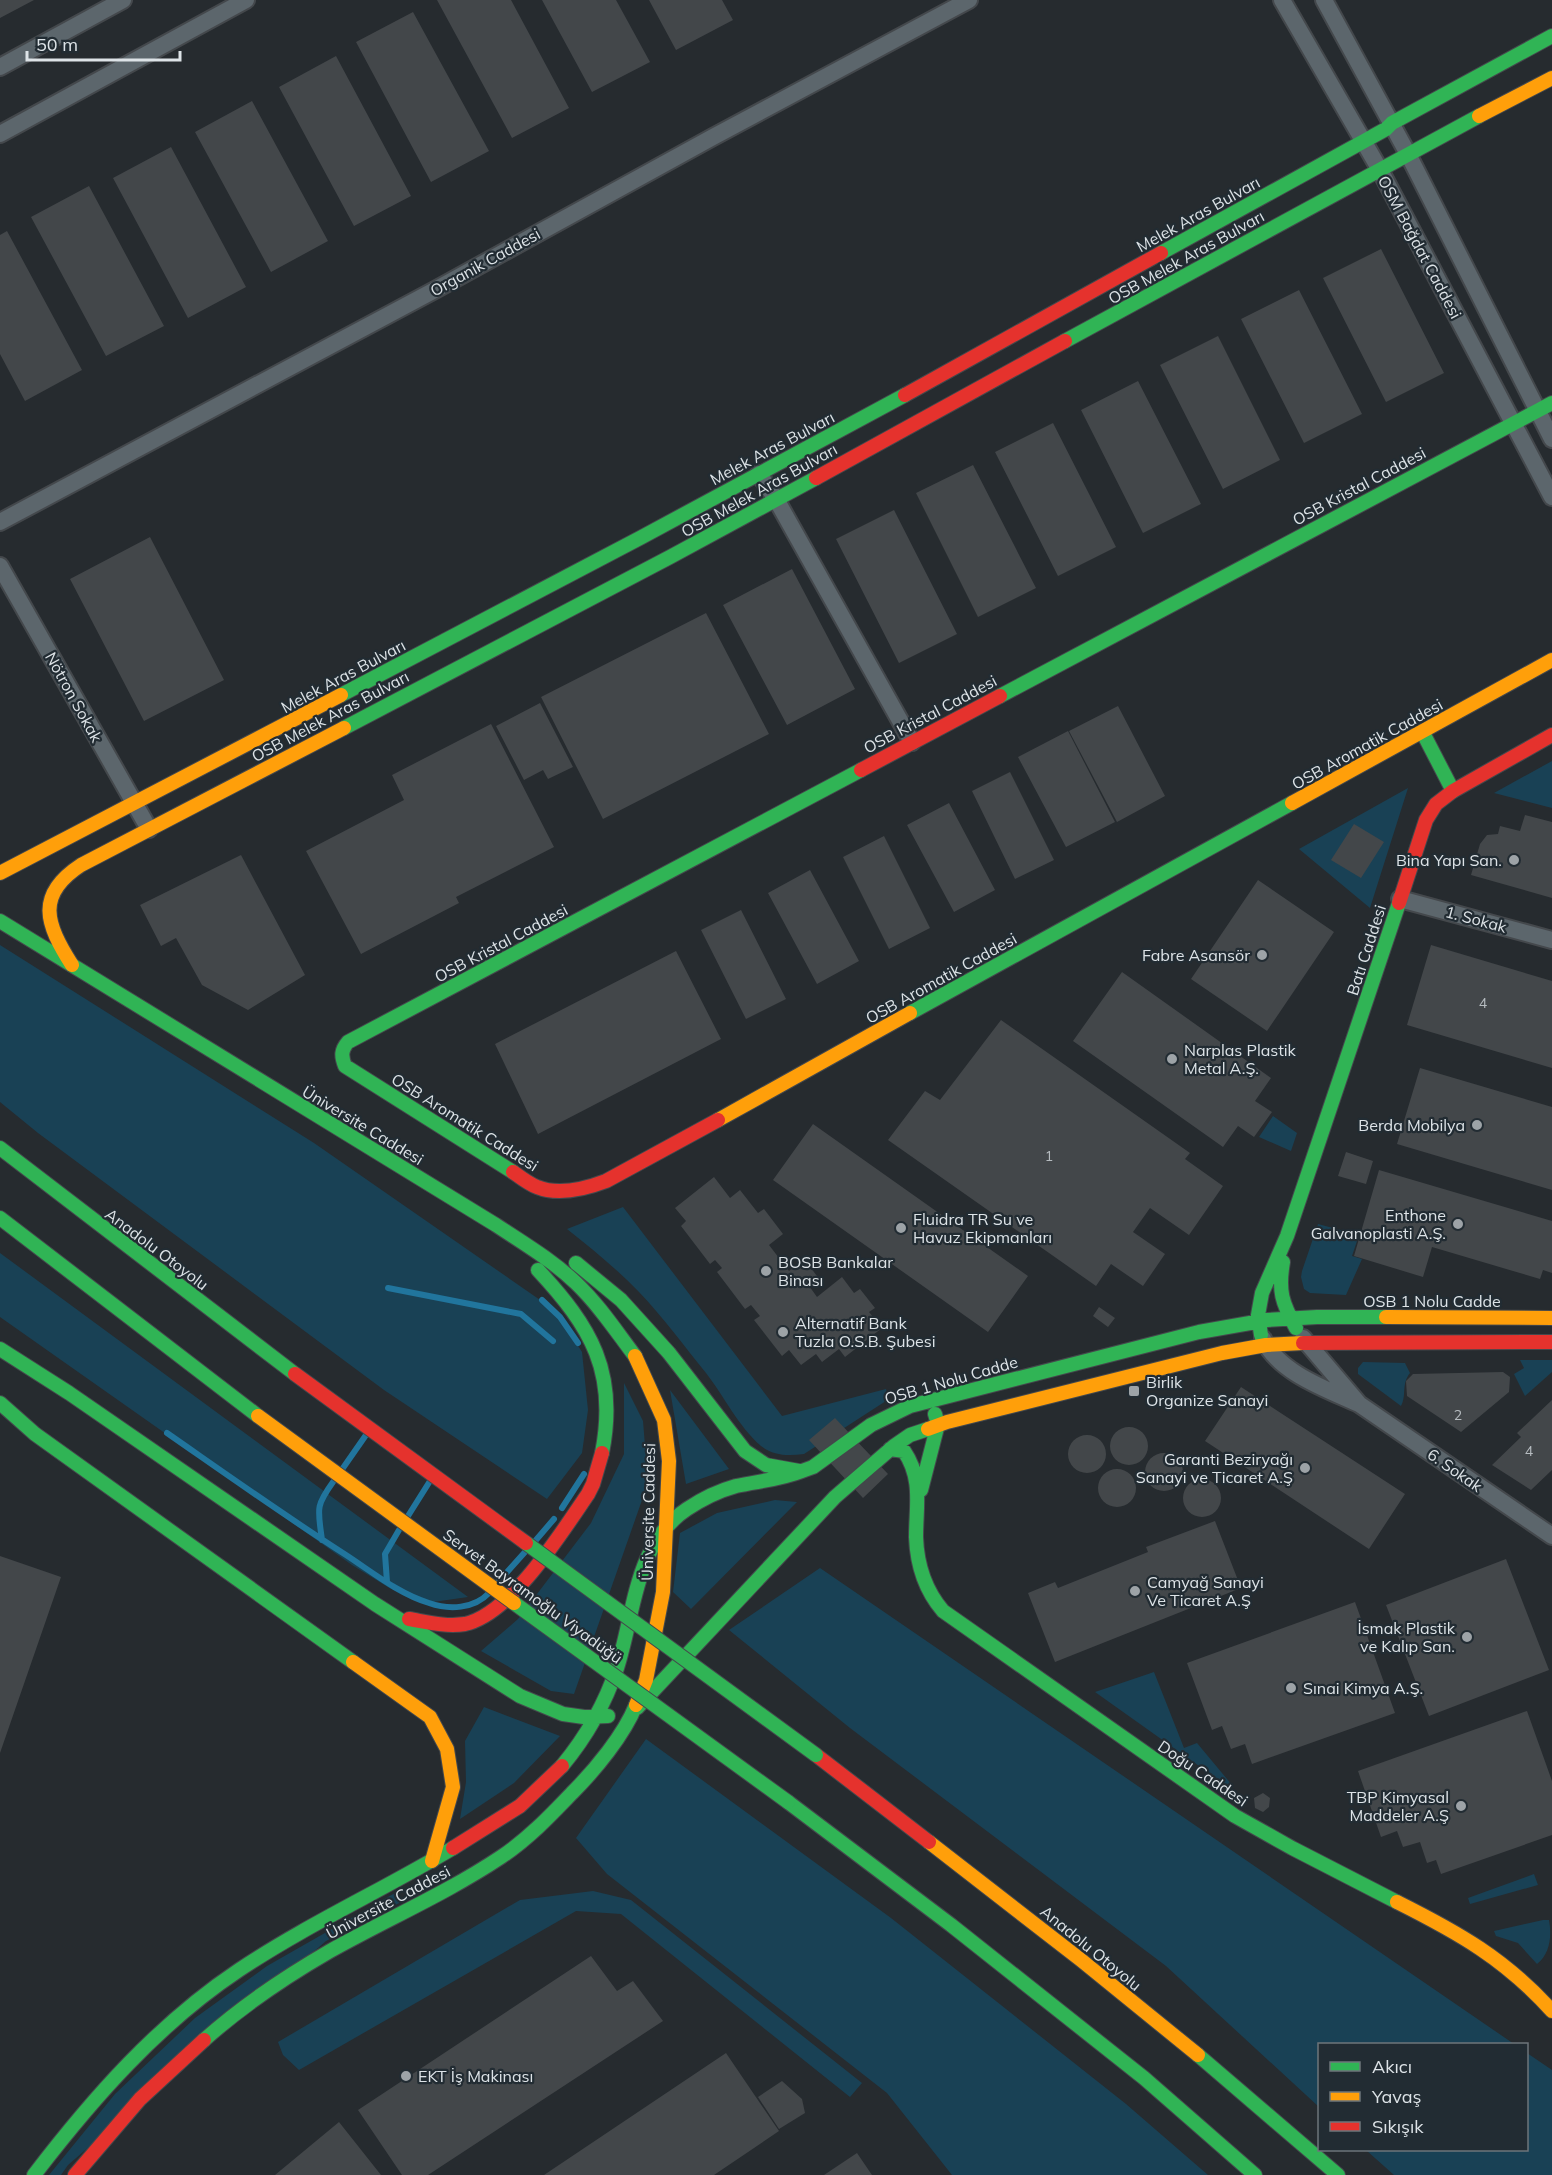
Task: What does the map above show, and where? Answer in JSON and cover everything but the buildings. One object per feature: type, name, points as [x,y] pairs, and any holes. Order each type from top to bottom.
[{"type":"main road","name":"Melek Aras Bulvarı","points":[[0,873],[324,705],[759,474],[1552,36]]},
{"type":"main road","name":"OSB Melek Aras Bulvarı","points":[[72,965],[55,939],[49,916],[52,896],[62,879],[81,865],[659,563],[1408,154],[1552,78]]},
{"type":"main road","name":"OSB Kristal Caddesi","points":[[345,1066],[341,1058],[342,1049],[348,1042],[1545,407]]},
{"type":"main road","name":"OSB Aromatik Caddesi","points":[[345,1066],[537,1187],[559,1192],[586,1190],[1423,733],[1552,660]]},
{"type":"main road","points":[[1423,733],[1453,791]]},
{"type":"main road","name":"Batı Caddesi","points":[[1262,1334],[1258,1308],[1262,1293],[1287,1236],[1426,820],[1436,804],[1453,791],[1552,735]]},
{"type":"main road","name":"Üniversite Caddesi","points":[[0,921],[545,1257],[576,1283],[601,1310],[635,1357],[664,1420],[669,1461],[663,1592],[646,1680],[633,1712],[595,1770],[539,1827],[503,1856],[322,1956],[230,2017],[140,2100],[75,2175]]},
{"type":"main road","name":"Anadolu Otoyolu","points":[[0,1148],[295,1374],[816,1755],[1010,1904],[1181,2042],[1338,2175]]},
{"type":"main road","name":"Servet Bayramoğlu Viyadüğü","points":[[0,1218],[258,1416],[788,1802],[951,1925],[1125,2064],[1255,2175]]},
{"type":"main road","points":[[496,1225],[576,1263],[621,1300],[669,1353],[745,1451],[766,1465],[802,1471]]},
{"type":"main road","points":[[394,1616],[436,1624],[463,1624],[486,1616],[509,1597],[558,1538],[592,1487],[601,1460],[606,1433],[607,1408],[604,1379],[597,1349],[583,1323],[562,1296],[496,1225]]},
{"type":"main road","name":"Batı Caddesi","points":[[1287,1236],[1279,1293],[1293,1323]]},
{"type":"main road","name":"OSB 1 Nolu Cadde","points":[[633,1712],[835,1497],[890,1449],[910,1435],[938,1424],[1222,1353],[1262,1334],[1293,1323],[1552,1318]]},
{"type":"main road","name":"OSB 1 Nolu Cadde","points":[[432,1861],[500,1821],[539,1791],[573,1753],[604,1702],[618,1666],[637,1580],[648,1556],[666,1529],[683,1512],[733,1487],[780,1480],[813,1467],[874,1422],[890,1413],[921,1403],[1199,1332],[1262,1334],[1307,1342],[1552,1342]]},
{"type":"main road","points":[[0,1349],[69,1393],[394,1616],[520,1696],[562,1715],[594,1718],[633,1712]]},
{"type":"main road","points":[[921,1403],[935,1412],[938,1424]]},
{"type":"main road","points":[[0,1404],[44,1441],[430,1717],[447,1749],[453,1787],[432,1861]]},
{"type":"main road","name":"Doğu Caddesi","points":[[918,1498],[938,1424]]},
{"type":"main road","name":"Doğu Caddesi","points":[[890,1449],[904,1451],[912,1462],[918,1498],[916,1547],[922,1577],[935,1603],[957,1623],[1235,1816],[1478,1945],[1518,1975],[1552,2011]]},
{"type":"main road","name":"Üniversite Caddesi","points":[[34,2175],[81,2114],[109,2083],[154,2038],[237,1971],[280,1944],[432,1861]]},
{"type":"street","points":[[0,67],[123,0]]},
{"type":"street","points":[[0,134],[246,0]]},
{"type":"street","name":"Organik Caddesi","points":[[0,522],[433,291],[723,131],[969,0]]},
{"type":"street","name":"OSM Bağdat Caddesi","points":[[1282,0],[1380,170],[1552,497]]},
{"type":"street","name":"OSM Bağdat Caddesi","points":[[1324,0],[1545,407],[1552,439]]},
{"type":"street","points":[[759,474],[776,500],[912,742]]},
{"type":"street","name":"Nötron Sokak","points":[[0,566],[149,829]]},
{"type":"street","name":"1. Sokak","points":[[1400,899],[1552,940]]},
{"type":"street","name":"6. Sokak","points":[[1293,1323],[1359,1404]]},
{"type":"street","name":"6. Sokak","points":[[1262,1334],[1290,1369],[1359,1404],[1552,1536]]},
{"type":"shaded area","points":[[1552,761],[1552,808],[1494,793]]},
{"type":"shaded area","points":[[1408,788],[1370,908],[1299,849]]},
{"type":"shaded area","points":[[0,945],[314,1143],[556,1311],[582,1352],[588,1410],[582,1453],[547,1499],[384,1390],[38,1133],[0,1102]]},
{"type":"shaded area","points":[[1273,1116],[1297,1133],[1291,1151],[1259,1137]]},
{"type":"shaded area","points":[[623,1207],[782,1416],[886,1389],[889,1399],[804,1454],[781,1454],[771,1452],[761,1446],[738,1420],[706,1373],[665,1321],[613,1267],[567,1229]]},
{"type":"shaded area","points":[[1318,1224],[1359,1235],[1352,1256],[1362,1259],[1346,1295],[1310,1293],[1304,1289],[1302,1271]]},
{"type":"shaded area","points":[[0,1253],[468,1597],[426,1603],[391,1589],[352,1565],[0,1317]]},
{"type":"shaded area","points":[[1520,1360],[1552,1360],[1552,1372],[1525,1396],[1514,1374],[1524,1368]]},
{"type":"shaded area","points":[[1363,1362],[1405,1363],[1410,1373],[1407,1377],[1401,1406],[1358,1374],[1358,1368]]},
{"type":"shaded area","points":[[624,1383],[643,1421],[648,1483],[574,1694],[551,1691],[481,1651],[518,1619],[591,1523],[624,1454]]},
{"type":"shaded area","points":[[670,1390],[729,1469],[686,1484]]},
{"type":"shaded area","points":[[775,1500],[797,1502],[691,1609],[673,1592],[680,1533],[717,1513]]},
{"type":"shaded area","points":[[820,1568],[1513,2043],[1318,2043],[1318,2106],[1166,1966],[850,1728],[729,1630]]},
{"type":"shaded area","points":[[1154,1672],[1184,1748],[1197,1743],[1232,1785],[1230,1788],[1095,1692]]},
{"type":"shaded area","points":[[484,1707],[560,1736],[514,1783],[460,1819],[466,1782],[465,1741]]},
{"type":"shaded area","points":[[646,1739],[891,1918],[1126,2104],[1208,2175],[952,2175],[887,2093],[607,1874],[576,1838]]},
{"type":"shaded area","points":[[1534,1874],[1538,1885],[1470,1904],[1468,1898]]},
{"type":"shaded area","points":[[593,1891],[631,1900],[862,2083],[850,2097],[621,1914],[576,1911],[299,2070],[283,2055],[278,2042],[520,1900]]},
{"type":"shaded area","points":[[395,1893],[401,1902],[326,1941],[68,2165],[61,2175],[49,2175],[115,2094],[195,2018],[267,1966]]},
{"type":"shaded area","points":[[1549,1920],[1550,1938],[1545,1955],[1537,1964],[1518,1943],[1496,1936],[1494,1931]]},
{"type":"shaded area","points":[[1528,2054],[1552,2070],[1552,2175],[1394,2175],[1367,2151],[1528,2151]]},
{"type":"waterway","points":[[388,1288],[521,1314],[553,1341]]},
{"type":"waterway","points":[[542,1300],[560,1317],[578,1343]]},
{"type":"waterway","points":[[167,1433],[407,1594],[445,1607],[461,1607],[476,1602],[489,1593]]},
{"type":"waterway","points":[[343,1468],[366,1435]]},
{"type":"waterway","points":[[562,1508],[584,1474]]},
{"type":"waterway","points":[[408,1516],[430,1481]]},
{"type":"waterway","points":[[322,1540],[319,1509],[323,1497],[333,1482]]},
{"type":"waterway","points":[[536,1540],[554,1519]]},
{"type":"waterway","points":[[387,1582],[385,1554],[399,1530]]},
{"type":"waterway","points":[[499,1581],[525,1552]]},
{"type":"traffic: fast","points":[[1161,253],[1552,36]]},
{"type":"traffic: fast","points":[[1065,341],[1479,116]]},
{"type":"traffic: fast","points":[[341,695],[640,538],[905,395]]},
{"type":"traffic: fast","points":[[1000,696],[1552,403]]},
{"type":"traffic: fast","points":[[344,728],[816,478]]},
{"type":"traffic: fast","points":[[1423,733],[1453,791]]},
{"type":"traffic: fast","points":[[513,1172],[345,1066],[342,1053],[348,1042],[861,770]]},
{"type":"traffic: fast","points":[[910,1013],[1292,803]]},
{"type":"traffic: fast","points":[[1261,1335],[1258,1315],[1262,1293],[1287,1236],[1399,903]]},
{"type":"traffic: fast","points":[[0,921],[537,1252],[584,1291],[635,1356]]},
{"type":"traffic: fast","points":[[0,1148],[295,1374]]},
{"type":"traffic: fast","points":[[0,1218],[258,1416]]},
{"type":"traffic: fast","points":[[1283,1262],[1282,1296],[1296,1328]]},
{"type":"traffic: fast","points":[[576,1263],[621,1300],[669,1353],[745,1451],[766,1465],[799,1471]]},
{"type":"traffic: fast","points":[[538,1270],[573,1311],[596,1352],[603,1375],[606,1398],[606,1424],[602,1453]]},
{"type":"traffic: fast","points":[[802,1471],[813,1467],[871,1425],[910,1406],[1199,1332],[1267,1320],[1386,1317]]},
{"type":"traffic: fast","points":[[0,1349],[69,1393],[375,1604],[520,1696],[563,1714],[584,1717],[608,1716]]},
{"type":"traffic: fast","points":[[0,1403],[35,1434],[353,1662]]},
{"type":"traffic: fast","points":[[921,1490],[938,1424],[935,1414]]},
{"type":"traffic: fast","points":[[637,1708],[835,1497],[894,1446],[910,1435],[928,1429]]},
{"type":"traffic: fast","points":[[890,1449],[904,1451],[914,1472],[917,1493],[918,1557],[931,1595],[943,1611],[1235,1816],[1397,1902]]},
{"type":"traffic: fast","points":[[562,1766],[587,1732],[607,1694],[623,1647],[639,1581],[656,1541],[687,1509],[710,1496],[736,1486],[802,1471]]},
{"type":"traffic: fast","points":[[526,1543],[816,1755]]},
{"type":"traffic: fast","points":[[514,1603],[788,1802]]},
{"type":"traffic: fast","points":[[204,2040],[264,1992],[297,1971],[351,1939],[460,1882],[511,1850],[547,1819],[590,1774],[617,1740],[636,1705]]},
{"type":"traffic: fast","points":[[788,1802],[951,1925],[1144,2078],[1255,2175]]},
{"type":"traffic: fast","points":[[34,2175],[128,2064],[154,2038],[209,1991],[292,1937],[453,1848]]},
{"type":"traffic: fast","points":[[1198,2055],[1338,2175]]},
{"type":"traffic: slow","points":[[1479,116],[1552,78]]},
{"type":"traffic: slow","points":[[1292,803],[1552,660]]},
{"type":"traffic: slow","points":[[0,873],[341,695]]},
{"type":"traffic: slow","points":[[72,965],[56,936],[51,923],[50,911],[51,899],[66,876],[81,865],[344,728]]},
{"type":"traffic: slow","points":[[718,1120],[910,1013]]},
{"type":"traffic: slow","points":[[1386,1317],[1552,1318]]},
{"type":"traffic: slow","points":[[928,1429],[947,1422],[1222,1353],[1266,1345],[1303,1343]]},
{"type":"traffic: slow","points":[[635,1356],[664,1420],[669,1461],[663,1592],[646,1680],[636,1705]]},
{"type":"traffic: slow","points":[[258,1416],[514,1603]]},
{"type":"traffic: slow","points":[[353,1662],[430,1717],[447,1749],[453,1787],[432,1861]]},
{"type":"traffic: slow","points":[[929,1842],[1081,1960],[1198,2055]]},
{"type":"traffic: slow","points":[[1397,1902],[1461,1936],[1499,1962],[1517,1976],[1552,2011]]},
{"type":"traffic: jam","points":[[905,395],[1161,253]]},
{"type":"traffic: jam","points":[[816,478],[1065,341]]},
{"type":"traffic: jam","points":[[861,770],[1000,696]]},
{"type":"traffic: jam","points":[[1399,903],[1426,820],[1436,804],[1453,791],[1552,735]]},
{"type":"traffic: jam","points":[[513,1172],[545,1190],[563,1191],[589,1187],[606,1181],[718,1120]]},
{"type":"traffic: jam","points":[[1303,1343],[1552,1342]]},
{"type":"traffic: jam","points":[[295,1374],[526,1543]]},
{"type":"traffic: jam","points":[[409,1619],[444,1625],[465,1624],[482,1617],[500,1605],[534,1570],[588,1494],[602,1453]]},
{"type":"traffic: jam","points":[[816,1755],[929,1842]]},
{"type":"traffic: jam","points":[[453,1848],[520,1806],[562,1766]]},
{"type":"traffic: jam","points":[[75,2175],[140,2099],[204,2040]]},
{"type":"place","name":"Bina Yapı San.","points":[[1514,860]]},
{"type":"place","name":"Fabre Asansör","points":[[1262,955]]},
{"type":"place","name":"Narplas Plastik Metal A.Ş.","points":[[1172,1059]]},
{"type":"place","name":"Berda Mobilya","points":[[1477,1125]]},
{"type":"place","name":"Enthone Galvanoplasti A.Ş.","points":[[1458,1224]]},
{"type":"place","name":"Fluidra TR Su ve Havuz Ekipmanları","points":[[901,1228]]},
{"type":"place","name":"BOSB Bankalar Binası","points":[[766,1271]]},
{"type":"place","name":"Alternatif Bank Tuzla O.S.B. Şubesi","points":[[783,1332]]},
{"type":"place","name":"Birlik Organize Sanayi","points":[[1134,1391]]},
{"type":"place","name":"Garanti Beziryağı Sanayi ve Ticaret A.Ş","points":[[1305,1468]]},
{"type":"place","name":"Camyağ Sanayi Ve Ticaret A.Ş","points":[[1135,1591]]},
{"type":"place","name":"İsmak Plastik ve Kalıp San.","points":[[1467,1637]]},
{"type":"place","name":"Sınai Kimya A.Ş.","points":[[1291,1688]]},
{"type":"place","name":"TBP Kimyasal Maddeler A.Ş","points":[[1461,1806]]},
{"type":"place","name":"EKT İş Makinası","points":[[406,2076]]}]
